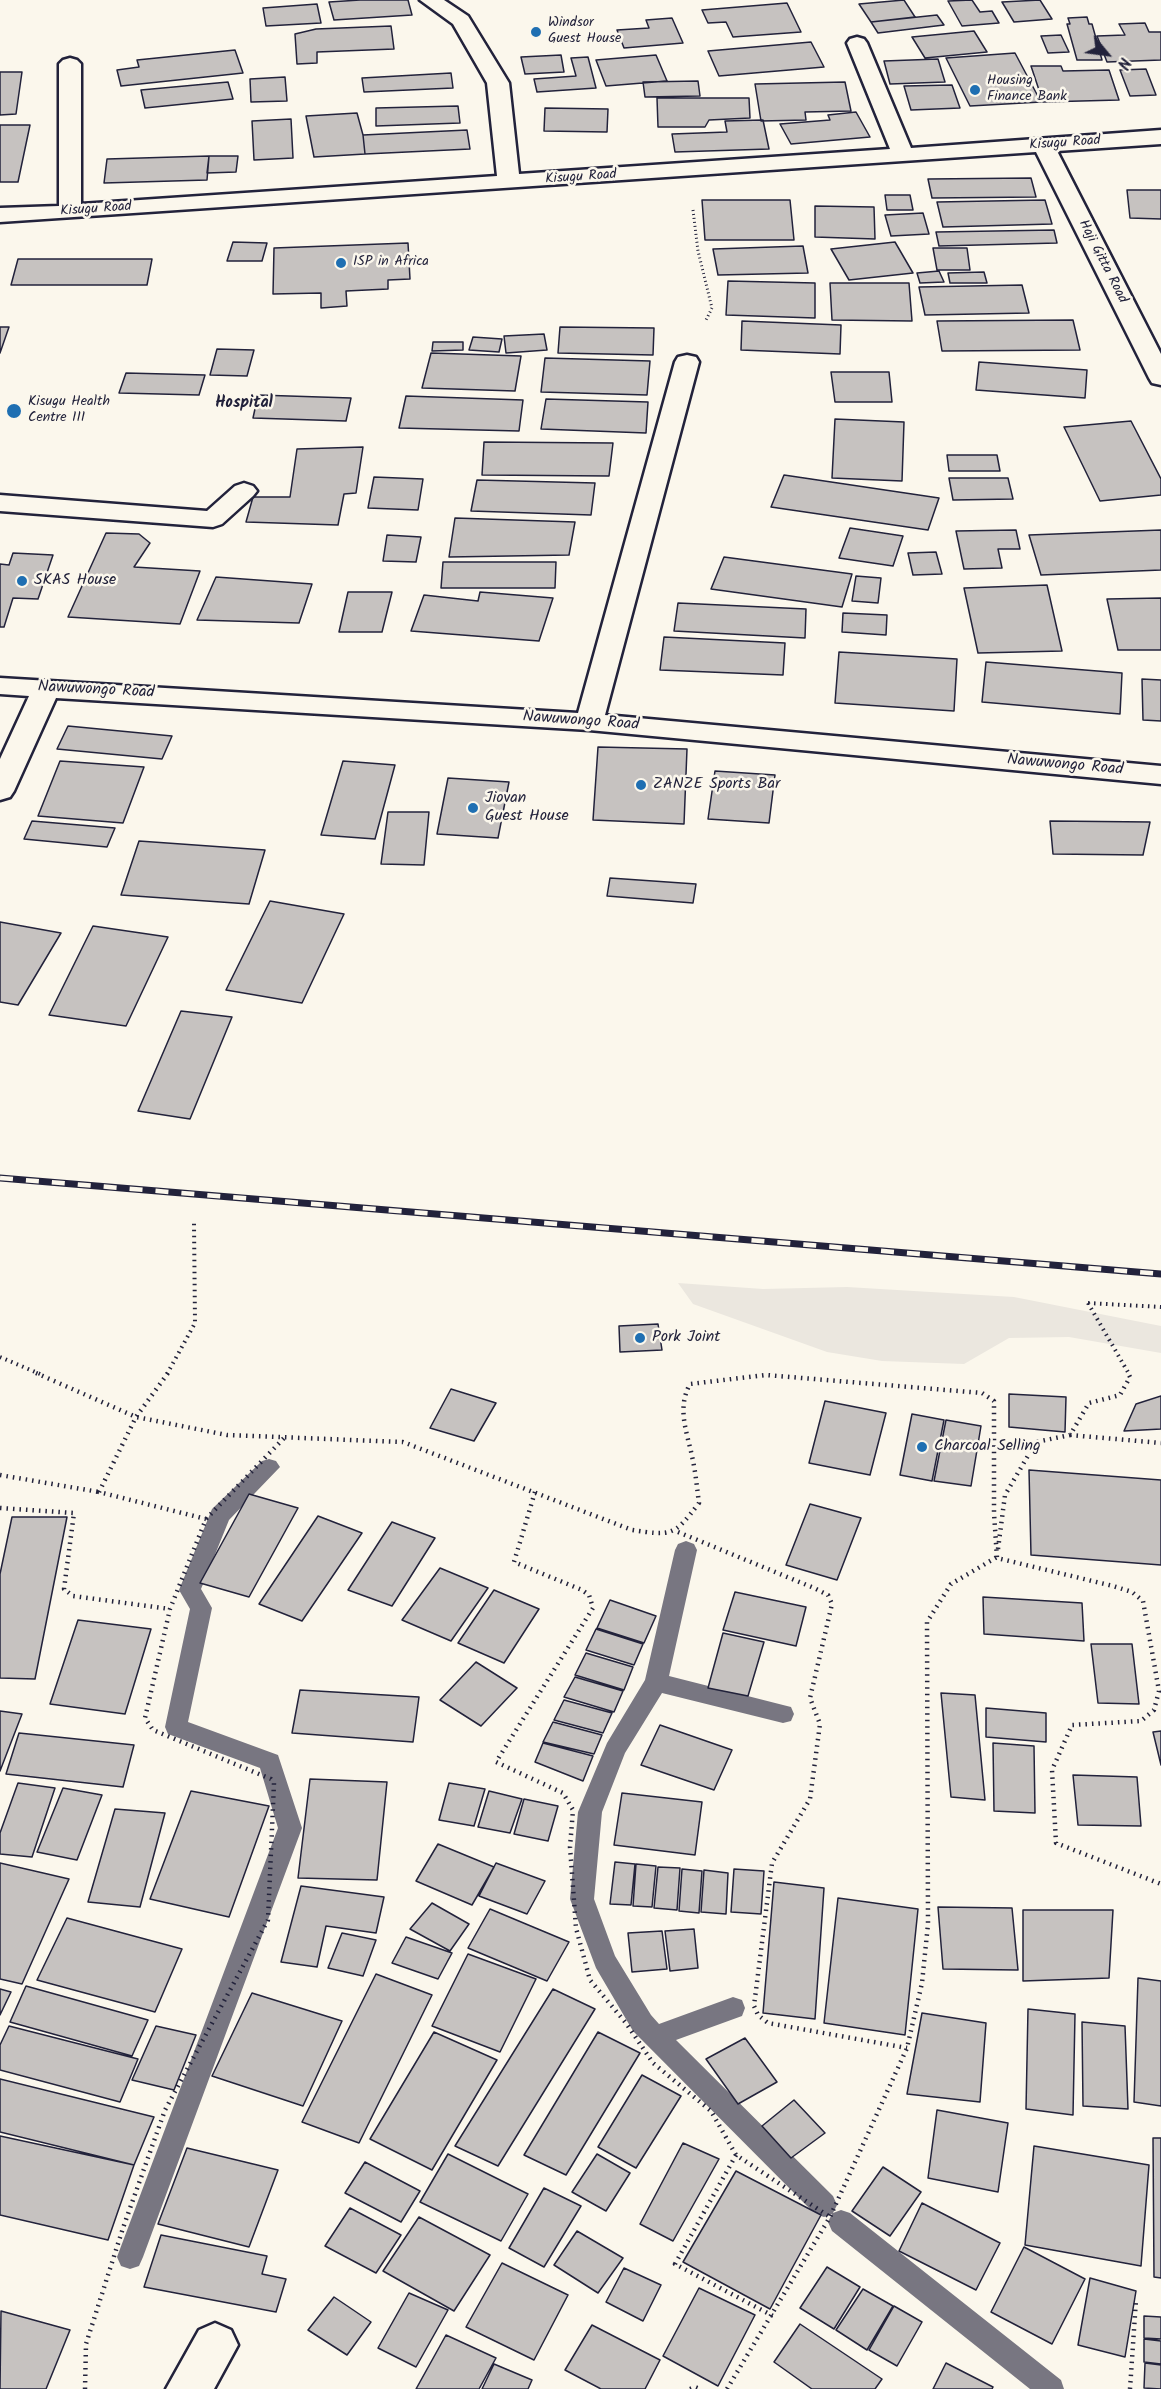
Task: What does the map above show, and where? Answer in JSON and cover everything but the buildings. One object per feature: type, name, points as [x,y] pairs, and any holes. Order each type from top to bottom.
[{"type":"street","points":[[430,0],[461,20],[498,83],[509,182]]},
{"type":"street","points":[[857,43],[904,156]]},
{"type":"street","points":[[70,64],[70,213]]},
{"type":"street","name":"Kisugu Road","points":[[0,215],[70,213],[1161,137]]},
{"type":"street","name":"Haji Gitta Road","points":[[1044,146],[1161,378]]},
{"type":"street","points":[[589,722],[687,362]]},
{"type":"street","points":[[0,503],[213,519],[244,491]]},
{"type":"street","name":"Nawuwongo Road","points":[[0,686],[589,722],[1161,775]]},
{"type":"street","points":[[0,791],[46,688]]},
{"type":"street","points":[[189,2389],[215,2345]]},
{"type":"path","points":[[687,362],[712,308],[698,251],[689,170]]},
{"type":"path","points":[[99,1492],[136,1417],[166,1376],[195,1323],[194,1222]]},
{"type":"path","points":[[1070,1435],[1089,1403],[1120,1395],[1130,1377],[1088,1303],[1161,1307]]},
{"type":"path","points":[[0,1357],[136,1417],[228,1435],[403,1442],[632,1530],[668,1535],[678,1532],[699,1503],[694,1464],[682,1422],[685,1390],[690,1384],[766,1375],[982,1393],[994,1401],[994,1513],[997,1558]]},
{"type":"path","points":[[997,1558],[1005,1495],[1036,1442],[1070,1435],[1161,1443]]},
{"type":"path","points":[[85,2389],[86,2344],[123,2228],[165,2110],[268,1920],[274,1784],[271,1779],[153,1730],[145,1718],[170,1609],[206,1519],[285,1438]]},
{"type":"path","points":[[0,1475],[99,1492],[206,1519]]},
{"type":"path","points":[[535,1492],[514,1562],[589,1594],[594,1608],[496,1762],[563,1793],[569,1799],[573,1810],[570,1847],[576,1928],[590,1980],[626,2023],[652,2063],[711,2111],[736,2155],[830,2217]]},
{"type":"path","points":[[0,1508],[74,1513],[64,1589],[66,1592],[73,1596],[170,1609]]},
{"type":"path","points":[[678,1532],[814,1588],[828,1595],[832,1604],[810,1698],[820,1724],[810,1799],[772,1863],[754,2006],[758,2015],[768,2023],[908,2048]]},
{"type":"path","points":[[727,2389],[830,2217],[908,2048],[922,1983],[928,1924],[927,1622],[951,1584],[997,1558],[1113,1586],[1132,1592],[1143,1601],[1159,1691],[1154,1710],[1141,1721],[1072,1725],[1052,1770],[1056,1843],[1161,1884]]},
{"type":"path","points":[[736,2155],[675,2264],[772,2316]]},
{"type":"path","points":[[1130,2389],[1136,2300]]},
{"type":"path","points":[[690,2389],[695,2387],[700,2389]]},
{"type":"shaded area","points":[[678,1283],[763,1289],[847,1287],[1014,1297],[1161,1326],[1161,1353],[1069,1337],[1009,1338],[964,1364],[882,1361],[827,1352],[693,1304]]},
{"type":"waterway","points":[[130,2257],[290,1828],[270,1762],[176,1727],[201,1608],[190,1590],[220,1515],[269,1467]]},
{"type":"waterway","points":[[656,1682],[686,1550]]},
{"type":"waterway","points":[[656,1682],[783,1714]]},
{"type":"waterway","points":[[656,1682],[615,1750],[590,1812],[582,1899],[605,1960],[642,2023],[824,2205]]},
{"type":"waterway","points":[[656,2036],[733,2008]]},
{"type":"waterway","points":[[841,2222],[1051,2389]]},
{"type":"railway","points":[[0,1178],[1161,1274]]},
{"type":"place","name":"Windsor Guest House","points":[[536,32]]},
{"type":"place","name":"Housing Finance Bank","points":[[975,90]]},
{"type":"place","name":"ISP in Africa","points":[[341,263]]},
{"type":"place","name":"Kisugu Health Centre III","points":[[14,411]]},
{"type":"place","name":"SKAS House","points":[[22,581]]},
{"type":"place","name":"ZANZE Sports Bar","points":[[641,785]]},
{"type":"place","name":"Jiovan Guest House","points":[[473,808]]},
{"type":"place","name":"Pork Joint","points":[[640,1338]]},
{"type":"place","name":"Charcoal Selling","points":[[922,1447]]},
{"type":"district","name":"Hospital","points":[[244,404]]}]
